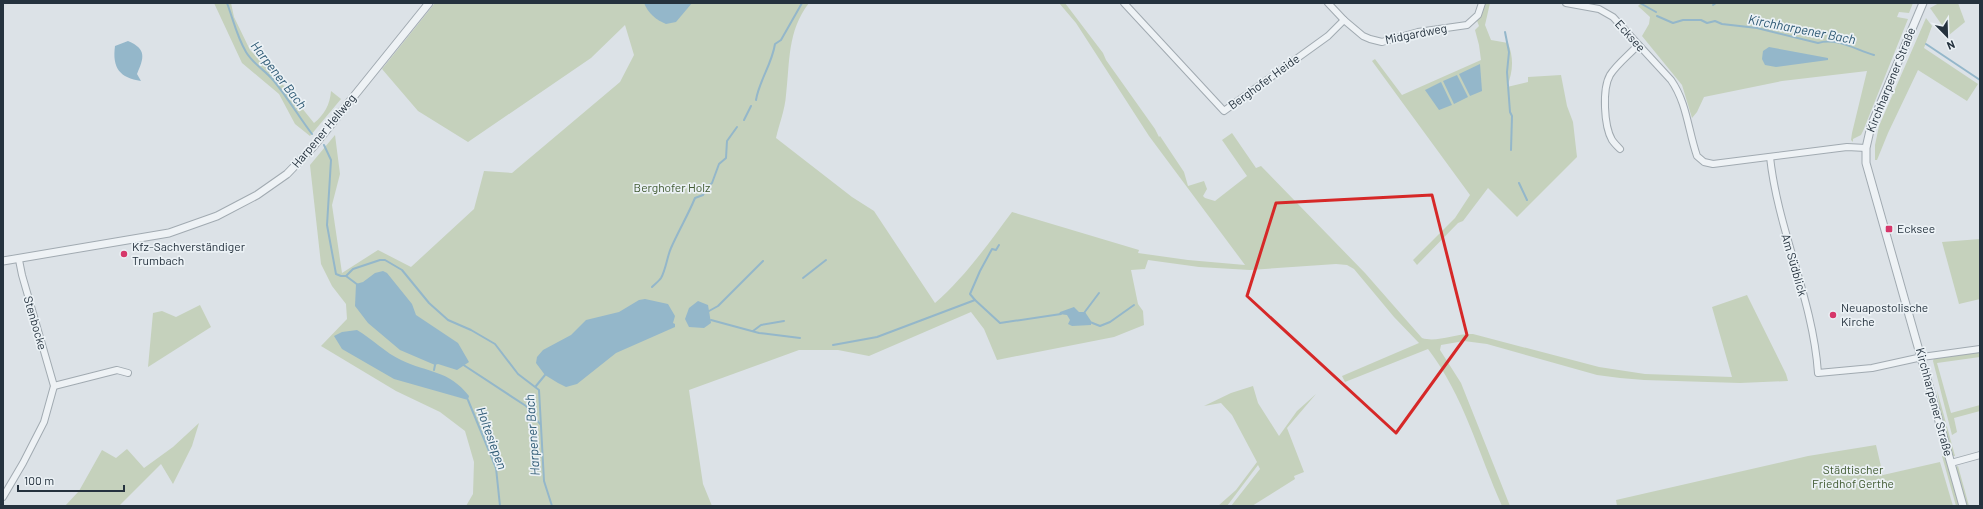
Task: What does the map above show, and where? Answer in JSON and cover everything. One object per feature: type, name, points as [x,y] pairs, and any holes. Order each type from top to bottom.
[{"type":"street","name":"Harpener Hellweg","points":[[3,261],[19,260],[169,233],[218,216],[257,195],[287,174],[312,147],[429,3]]},
{"type":"street","name":"Berghofer Heide","points":[[1124,3],[1224,111],[1328,36],[1344,20]]},
{"type":"street","points":[[1328,3],[1344,20]]},
{"type":"street","name":"Midgardweg","points":[[1344,20],[1370,39],[1382,42],[1418,32],[1467,25],[1478,15],[1482,3]]},
{"type":"street","name":"Ecksee","points":[[1566,3],[1604,11],[1613,17],[1679,92],[1697,156],[1704,162],[1714,164],[1848,147],[1866,148]]},
{"type":"street","name":"Kirchharpener Straße","points":[[1923,3],[1884,93],[1870,130],[1866,148],[1866,163],[1872,189],[1922,357],[1963,506]]},
{"type":"street","points":[[1620,149],[1612,140],[1610,133],[1605,103],[1605,90],[1610,76],[1638,45]]},
{"type":"street","name":"Am Südblick","points":[[1770,158],[1775,196],[1815,341],[1818,373],[1872,368],[1922,357]]},
{"type":"street","name":"Stenbocke","points":[[19,260],[54,386]]},
{"type":"street","points":[[1922,357],[1980,349]]},
{"type":"street","points":[[3,497],[23,463],[44,422],[54,386],[117,370],[128,373]]},
{"type":"street","points":[[1951,463],[1980,455]]},
{"type":"highlighted area","points":[[1432,195],[1467,335],[1396,433],[1247,296],[1276,203]]},
{"type":"green space","points":[[214,3],[231,3],[234,17],[250,50],[285,87],[314,123],[321,117],[326,109],[331,91],[341,99],[310,136],[295,124],[279,94],[242,63]]},
{"type":"green space","name":"Berghofer Holz","points":[[435,3],[809,3],[802,14],[793,36],[785,101],[776,138],[852,197],[874,211],[935,303],[966,271],[1012,212],[1139,250],[1138,253],[1188,260],[1245,265],[1149,136],[1076,23],[1059,3],[1065,3],[1103,53],[1106,60],[1155,129],[1159,137],[1160,136],[1184,172],[1188,186],[1204,181],[1207,189],[1203,196],[1215,201],[1247,176],[1222,140],[1232,133],[1256,168],[1261,166],[1365,273],[1422,338],[1440,339],[1473,334],[1599,367],[1645,374],[1732,377],[1712,307],[1747,295],[1786,374],[1788,381],[1740,383],[1620,378],[1597,375],[1487,344],[1464,341],[1441,345],[1440,350],[1461,383],[1510,506],[1502,506],[1461,405],[1441,367],[1428,349],[1345,382],[1342,376],[1419,343],[1394,317],[1354,269],[1347,265],[1336,264],[1250,270],[1199,267],[1148,260],[1145,269],[1131,270],[1138,304],[1143,311],[1144,325],[1114,337],[997,360],[984,329],[971,312],[869,356],[838,350],[799,350],[689,390],[703,484],[712,506],[466,506],[473,494],[474,462],[465,431],[440,412],[396,391],[321,346],[347,319],[346,304],[332,286],[321,264],[310,165],[335,135],[340,174],[332,205],[342,273],[378,250],[411,267],[474,209],[484,171],[512,173],[620,82],[634,55],[625,25],[591,58],[468,142],[418,111],[382,69]]},
{"type":"green space","points":[[1484,3],[1490,3],[1485,25],[1491,40],[1508,43],[1510,49],[1512,65],[1511,76],[1507,87],[1528,82],[1528,77],[1561,75],[1567,106],[1573,122],[1577,157],[1517,217],[1488,188],[1463,221],[1458,223],[1417,265],[1413,260],[1455,218],[1470,195],[1372,61],[1375,59],[1402,95],[1481,60],[1475,30],[1479,26],[1476,18],[1483,12]]},
{"type":"green space","points":[[1641,3],[1913,3],[1909,13],[1899,12],[1897,17],[1908,19],[1863,131],[1861,135],[1853,139],[1853,142],[1851,140],[1852,133],[1867,71],[1782,81],[1704,97],[1697,112],[1692,118],[1682,85],[1642,36],[1649,24],[1650,17],[1638,6]]},
{"type":"green space","points":[[1939,3],[1958,3],[1965,22],[1949,35],[1930,8]]},
{"type":"green space","points":[[1926,18],[1932,26],[1924,48],[1978,84],[1967,101],[1918,70],[1877,160],[1875,160],[1875,145],[1879,126]]},
{"type":"green space","points":[[1980,239],[1980,299],[1959,304],[1942,242]]},
{"type":"green space","points":[[200,305],[211,327],[148,367],[153,313],[162,311],[176,317]]},
{"type":"green space","points":[[1980,351],[1980,357],[1937,363],[1951,413],[1980,405],[1980,411],[1954,418],[1957,432],[1952,435],[1933,361],[1934,358]]},
{"type":"green space","points":[[1253,386],[1258,403],[1279,436],[1297,411],[1316,394],[1287,428],[1304,472],[1294,476],[1295,479],[1252,506],[1231,506],[1260,469],[1258,465],[1227,506],[1218,506],[1236,490],[1257,462],[1232,415],[1221,403],[1204,406],[1231,393]]},
{"type":"green space","points":[[1937,390],[1955,456],[1953,456],[1940,410]]},
{"type":"green space","points":[[199,423],[192,446],[173,484],[161,464],[119,506],[65,506],[79,491],[102,450],[116,458],[127,449],[144,468],[173,447]]},
{"type":"green space","name":"Städtischer Friedhof Gerthe","points":[[1876,445],[1883,475],[1940,462],[1953,506],[1617,506],[1616,500],[1808,456]]},
{"type":"green space","points":[[1942,456],[1945,456],[1959,506],[1956,506]]},
{"type":"green space","points":[[1958,466],[1969,506],[1966,506],[1956,467]]},
{"type":"water","points":[[644,3],[692,3],[676,22],[666,24],[653,16]]},
{"type":"water","points":[[128,41],[138,47],[142,54],[141,63],[137,74],[141,81],[134,80],[123,74],[116,66],[114,54],[115,46]]},
{"type":"water","points":[[1769,47],[1828,58],[1828,60],[1776,67],[1765,65],[1762,59],[1763,51]]},
{"type":"water","points":[[1480,64],[1482,91],[1470,96],[1459,74]]},
{"type":"water","points":[[1457,75],[1468,97],[1454,104],[1443,81]]},
{"type":"water","points":[[1441,82],[1452,105],[1439,110],[1425,90]]},
{"type":"water","points":[[383,271],[387,273],[412,304],[416,315],[458,343],[469,362],[457,370],[438,364],[435,365],[400,350],[368,323],[355,306],[356,284],[363,282],[375,273]]},
{"type":"water","points":[[645,299],[668,304],[675,316],[673,323],[675,324],[675,327],[616,353],[577,384],[566,387],[545,375],[536,363],[537,357],[543,350],[571,335],[586,320],[619,312],[639,300]]},
{"type":"water","points":[[698,301],[708,305],[711,323],[704,328],[689,327],[685,319],[689,308]]},
{"type":"water","points":[[1074,307],[1079,312],[1085,312],[1091,321],[1091,325],[1072,326],[1068,324],[1070,320],[1067,315],[1059,314],[1060,312]]},
{"type":"water","points":[[357,330],[395,357],[438,373],[454,381],[469,396],[468,400],[394,379],[342,349],[334,336],[342,332]]},
{"type":"waterway","name":"Harpener Bach","points":[[227,3],[246,52],[252,60],[274,81],[312,134]]},
{"type":"waterway","points":[[756,100],[775,44],[781,40],[802,3]]},
{"type":"waterway","name":"Kirchharpener Bach","points":[[1640,3],[1656,12]]},
{"type":"waterway","name":"Kirchharpener Bach","points":[[1657,16],[1673,23],[1683,20],[1701,20],[1707,23],[1715,21],[1722,24],[1757,28],[1818,43],[1839,43],[1874,55]]},
{"type":"waterway","points":[[1505,32],[1509,52],[1507,72],[1510,112],[1512,116],[1511,150]]},
{"type":"waterway","name":"Kirchharpener Bach","points":[[1926,44],[1980,80]]},
{"type":"waterway","points":[[744,120],[751,106]]},
{"type":"waterway","points":[[652,287],[663,274],[671,248],[695,198],[703,195],[706,188],[712,183],[719,164],[726,158],[727,141],[737,127]]},
{"type":"waterway","name":"Harpener Bach","points":[[324,145],[331,160],[327,225],[336,274],[346,276],[353,269],[380,260],[385,260],[402,270],[429,303],[448,320],[471,330],[495,344],[518,374],[539,390],[544,481],[552,506]]},
{"type":"waterway","points":[[1519,183],[1527,200]]},
{"type":"waterway","points":[[975,300],[970,294],[980,271],[992,249],[996,250],[999,245]]},
{"type":"waterway","points":[[803,278],[826,260]]},
{"type":"waterway","points":[[709,311],[718,306],[763,261]]},
{"type":"waterway","points":[[346,276],[358,285]]},
{"type":"waterway","points":[[1084,313],[1099,293]]},
{"type":"waterway","points":[[833,345],[877,337],[975,300],[1000,323],[1061,314]]},
{"type":"waterway","points":[[1090,322],[1100,326],[1110,322],[1134,305]]},
{"type":"waterway","points":[[711,320],[759,333],[800,338]]},
{"type":"waterway","points":[[753,331],[761,325],[784,321]]},
{"type":"waterway","points":[[462,364],[526,406],[540,424]]},
{"type":"waterway","points":[[434,370],[435,365]]},
{"type":"waterway","points":[[536,386],[545,375]]},
{"type":"waterway","name":"Holtesiepen","points":[[468,400],[496,468],[500,506]]},
{"type":"place","name":"Ecksee","points":[[1889,229]]},
{"type":"place","name":"Kfz-Sachverständiger Trumbach","points":[[124,254]]},
{"type":"place","name":"Neuapostolische Kirche","points":[[1833,315]]}]
